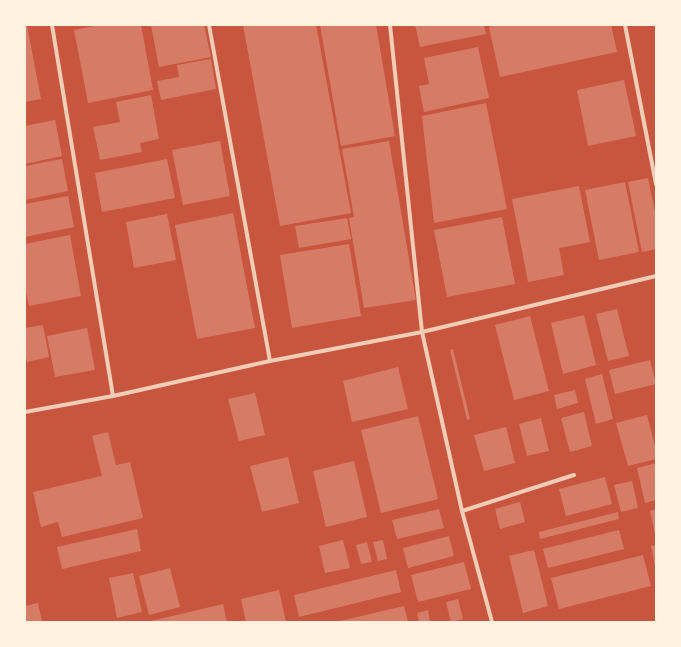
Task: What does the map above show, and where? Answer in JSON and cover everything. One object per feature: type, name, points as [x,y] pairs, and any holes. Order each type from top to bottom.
[{"type":"street","points":[[52,25],[113,396]]},
{"type":"street","points":[[209,25],[270,361]]},
{"type":"street","points":[[390,25],[422,332],[462,511],[492,622]]},
{"type":"street","points":[[625,25],[656,184]]},
{"type":"street","points":[[25,412],[113,396],[270,361],[422,332],[656,276]]},
{"type":"street","points":[[462,511],[574,475]]},
{"type":"building","points":[[25,25],[27,25],[41,99],[25,102]]},
{"type":"building","points":[[99,25],[141,25],[153,90],[88,103],[74,30]]},
{"type":"building","points":[[151,25],[204,25],[211,57],[159,67]]},
{"type":"building","points":[[243,25],[316,25],[351,213],[280,226]]},
{"type":"building","points":[[320,25],[376,25],[395,136],[341,146]]},
{"type":"building","points":[[415,25],[484,25],[486,34],[420,47]]},
{"type":"building","points":[[498,25],[611,25],[617,52],[500,77],[489,27]]},
{"type":"building","points":[[478,47],[489,98],[424,112],[419,86],[429,84],[424,58]]},
{"type":"building","points":[[211,59],[216,89],[161,100],[157,81],[179,77],[177,65]]},
{"type":"building","points":[[624,80],[636,136],[588,146],[577,90]]},
{"type":"building","points":[[151,95],[159,139],[140,143],[142,152],[100,160],[93,127],[120,122],[116,102]]},
{"type":"building","points":[[486,103],[507,209],[434,223],[422,116]]},
{"type":"building","points":[[55,120],[62,156],[25,164],[25,126]]},
{"type":"building","points":[[220,141],[230,196],[183,205],[172,150]]},
{"type":"building","points":[[389,141],[416,300],[364,308],[349,218],[354,217],[342,149]]},
{"type":"building","points":[[62,159],[68,191],[25,200],[25,166]]},
{"type":"building","points":[[167,159],[175,198],[102,212],[95,173]]},
{"type":"building","points":[[648,178],[656,217],[656,249],[642,252],[628,182]]},
{"type":"building","points":[[625,182],[639,252],[599,260],[585,190]]},
{"type":"building","points":[[579,186],[590,242],[559,248],[564,275],[528,282],[512,199]]},
{"type":"building","points":[[68,196],[74,227],[25,237],[25,204]]},
{"type":"building","points":[[233,213],[255,328],[197,339],[175,225]]},
{"type":"building","points":[[167,214],[176,260],[134,268],[126,222]]},
{"type":"building","points":[[502,217],[515,284],[447,297],[434,230]]},
{"type":"building","points":[[347,218],[351,239],[299,248],[295,226]]},
{"type":"building","points":[[70,235],[81,296],[29,306],[25,287],[25,244]]},
{"type":"building","points":[[349,244],[361,316],[292,328],[280,255]]},
{"type":"building","points":[[617,309],[629,356],[608,361],[596,314]]},
{"type":"building","points":[[584,315],[596,365],[563,374],[551,323]]},
{"type":"building","points":[[530,316],[549,391],[514,400],[495,325]]},
{"type":"building","points":[[43,325],[49,357],[27,362],[25,353],[25,328]]},
{"type":"building","points":[[87,328],[95,370],[55,377],[47,336]]},
{"type":"building","points":[[453,349],[470,419],[467,420],[450,350]]},
{"type":"building","points":[[650,360],[656,384],[615,394],[609,370]]},
{"type":"building","points":[[398,367],[408,409],[352,422],[343,381]]},
{"type":"building","points":[[602,374],[613,419],[596,424],[585,379]]},
{"type":"building","points":[[575,390],[578,403],[557,409],[554,395]]},
{"type":"building","points":[[255,393],[265,435],[239,441],[228,399]]},
{"type":"building","points":[[584,412],[592,446],[570,452],[561,418]]},
{"type":"building","points":[[647,415],[656,450],[656,459],[628,466],[616,423]]},
{"type":"building","points":[[418,416],[438,499],[381,513],[361,430]]},
{"type":"building","points":[[541,418],[549,451],[527,456],[519,424]]},
{"type":"building","points":[[506,427],[515,463],[484,471],[474,435]]},
{"type":"building","points":[[108,432],[116,465],[130,462],[143,518],[62,537],[58,522],[41,527],[33,492],[102,476],[92,436]]},
{"type":"building","points":[[288,457],[299,503],[262,512],[250,466]]},
{"type":"building","points":[[354,461],[367,517],[326,527],[313,471]]},
{"type":"building","points":[[656,463],[656,500],[645,503],[637,468]]},
{"type":"building","points":[[605,477],[612,504],[566,516],[559,489]]},
{"type":"building","points":[[632,481],[638,508],[621,512],[614,485]]},
{"type":"building","points":[[520,502],[525,522],[500,529],[495,509]]},
{"type":"building","points":[[439,509],[444,528],[397,539],[392,520]]},
{"type":"building","points":[[656,509],[656,534],[655,534],[650,511]]},
{"type":"building","points":[[618,512],[619,519],[540,539],[539,532]]},
{"type":"building","points":[[137,529],[141,551],[62,569],[57,547]]},
{"type":"building","points":[[619,530],[624,549],[548,568],[543,549]]},
{"type":"building","points":[[449,536],[454,556],[408,568],[403,548]]},
{"type":"building","points":[[343,540],[350,568],[325,573],[319,546]]},
{"type":"building","points":[[383,540],[387,559],[378,561],[373,542]]},
{"type":"building","points":[[367,542],[372,562],[361,564],[356,545]]},
{"type":"building","points":[[656,545],[656,566],[655,566],[651,546]]},
{"type":"building","points":[[534,550],[548,606],[523,613],[509,556]]},
{"type":"building","points":[[643,555],[651,586],[559,609],[551,578]]},
{"type":"building","points":[[464,562],[471,589],[418,602],[411,575]]},
{"type":"building","points":[[170,568],[180,607],[149,615],[139,576]]},
{"type":"building","points":[[396,570],[401,592],[299,617],[294,595]]},
{"type":"building","points":[[133,573],[142,612],[117,618],[109,578]]},
{"type":"building","points":[[279,590],[286,622],[246,622],[241,599]]},
{"type":"building","points":[[458,599],[463,619],[451,622],[446,602]]},
{"type":"building","points":[[38,603],[42,622],[25,622],[25,606]]},
{"type":"building","points":[[223,604],[227,622],[151,622],[151,621]]},
{"type":"building","points":[[404,606],[408,622],[340,622],[340,621]]},
{"type":"building","points":[[428,610],[430,622],[419,622],[417,613]]}]
